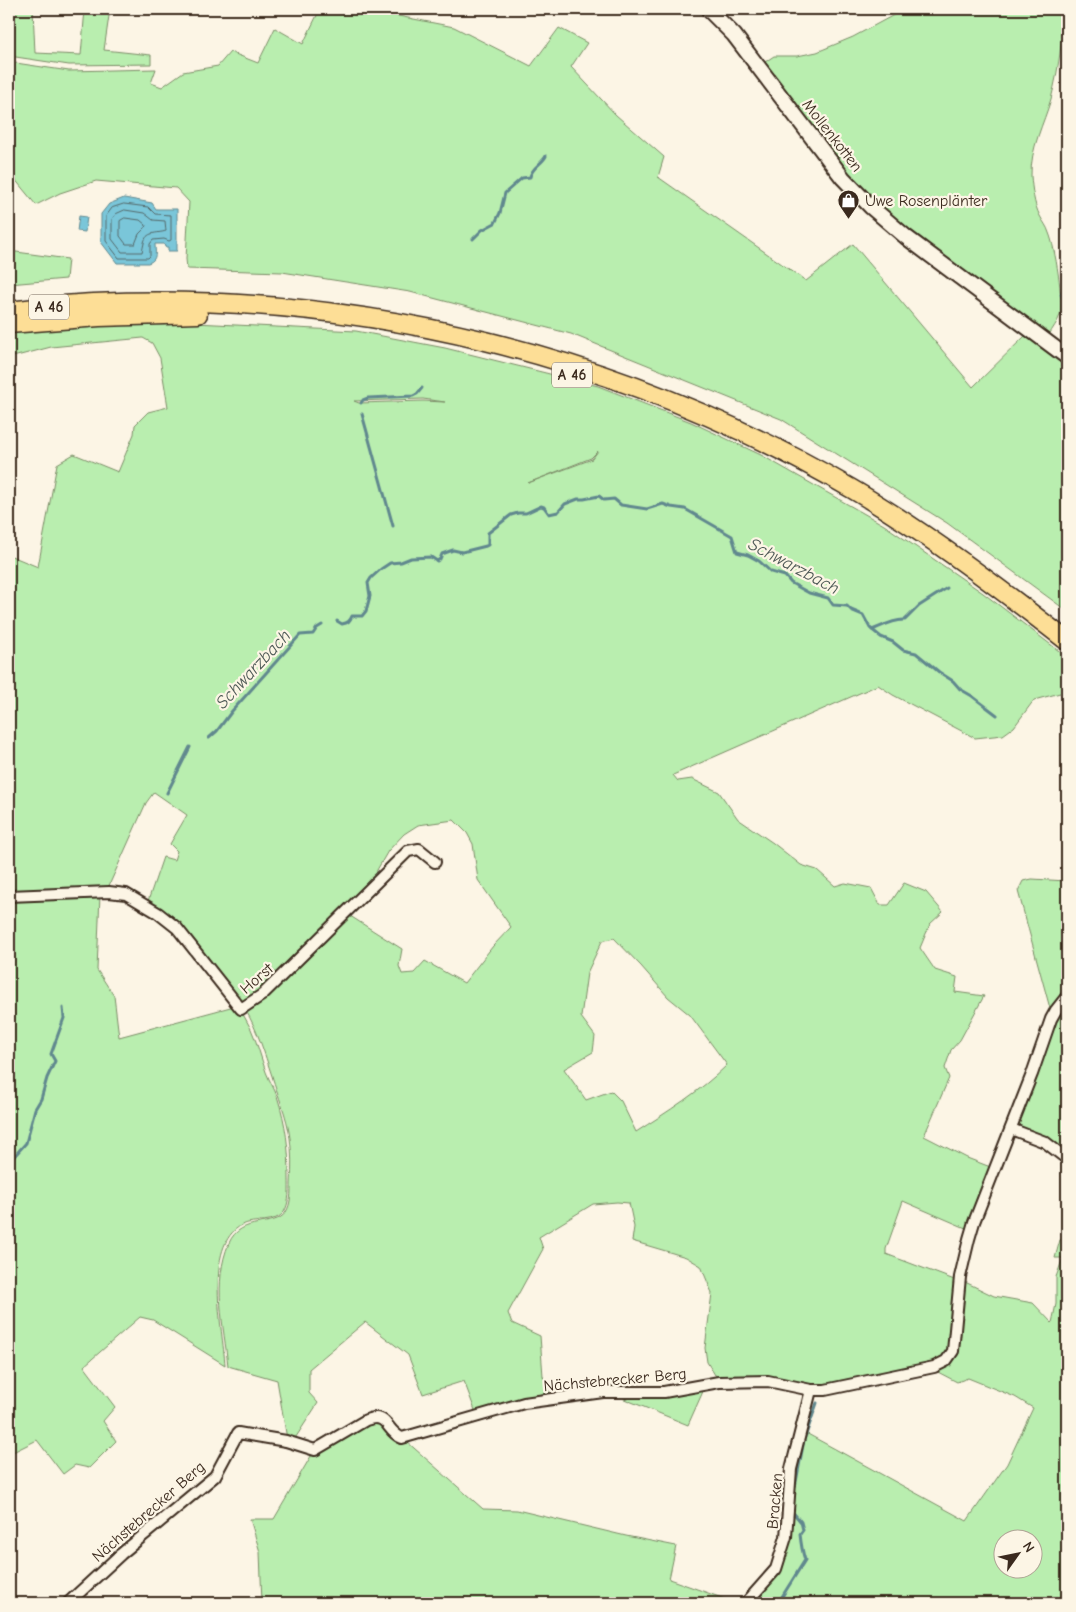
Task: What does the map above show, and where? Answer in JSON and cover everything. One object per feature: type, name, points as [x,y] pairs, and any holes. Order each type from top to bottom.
[{"type":"highway","name":"A 46","points":[[9,311],[90,303],[135,301],[282,306],[369,317],[430,328],[560,360],[613,378],[700,412],[815,468],[917,530],[992,583],[1067,640]]},
{"type":"highway","name":"A 46","points":[[9,324],[100,316],[185,314],[276,317],[364,328],[448,343],[514,358],[576,377],[696,421],[822,483],[890,524],[937,556],[1067,652]]},
{"type":"main road","name":"Mollenkotten","points":[[708,9],[734,35],[843,178],[861,197],[906,237],[1067,356]]},
{"type":"street","name":"Horst","points":[[9,896],[109,892],[126,894],[158,913],[177,928],[242,1009],[262,995],[408,850],[418,849],[435,862]]},
{"type":"street","points":[[811,1390],[825,1390],[934,1367],[946,1361],[953,1351],[960,1277],[974,1222],[1051,1019],[1067,996]]},
{"type":"street","points":[[1011,1128],[1045,1142],[1067,1160]]},
{"type":"street","name":"Nächstebrecker Berg","points":[[68,1603],[121,1554],[215,1476],[238,1434],[286,1441],[315,1450],[366,1420],[374,1418],[380,1418],[386,1422],[395,1436],[402,1438],[524,1403],[603,1392],[664,1392],[719,1382],[768,1381],[811,1390]]},
{"type":"street","name":"Bracken","points":[[746,1603],[776,1568],[786,1538],[792,1469],[811,1390]]},
{"type":"green space","points":[[33,9],[35,53],[81,55],[85,9],[110,9],[104,50],[151,55],[151,64],[69,65],[9,56],[9,10]]},
{"type":"green space","points":[[320,9],[368,9],[454,27],[531,66],[559,28],[587,43],[571,67],[616,115],[664,157],[658,177],[806,281],[853,244],[973,387],[1029,332],[1067,362],[1067,611],[947,523],[781,419],[571,334],[410,292],[282,272],[187,269],[189,202],[176,188],[96,181],[60,193],[36,205],[9,172],[9,62],[69,71],[156,69],[151,83],[162,87],[183,72],[218,66],[230,52],[258,63],[275,28],[303,44]]},
{"type":"green space","points":[[905,9],[1065,9],[1054,88],[1035,146],[1031,166],[1031,181],[1035,202],[1051,240],[1060,287],[1060,315],[1049,335],[869,198],[765,62],[774,56],[797,56],[817,52],[853,37]]},
{"type":"green space","points":[[9,251],[68,259],[66,279],[9,284]]},
{"type":"green space","points":[[135,320],[356,331],[445,348],[598,386],[691,422],[761,455],[884,525],[983,593],[1067,657],[1067,699],[1060,693],[1034,700],[1014,727],[1003,735],[975,738],[893,695],[878,685],[673,775],[678,781],[692,779],[719,792],[738,819],[801,865],[817,870],[835,886],[845,883],[871,888],[880,905],[889,905],[904,883],[926,892],[943,912],[930,924],[920,948],[935,970],[957,977],[955,992],[984,996],[960,1040],[951,1050],[945,1068],[949,1078],[924,1136],[967,1158],[993,1168],[968,1229],[903,1201],[886,1249],[886,1254],[957,1281],[950,1347],[945,1355],[936,1360],[900,1370],[823,1387],[722,1379],[715,1375],[707,1362],[705,1348],[712,1293],[701,1266],[686,1257],[632,1241],[634,1227],[629,1203],[593,1204],[539,1237],[543,1249],[508,1313],[512,1323],[540,1336],[543,1376],[552,1398],[476,1413],[464,1381],[423,1394],[408,1355],[365,1322],[309,1369],[309,1393],[318,1403],[294,1440],[287,1439],[277,1380],[228,1366],[222,1320],[221,1273],[229,1243],[234,1234],[249,1225],[281,1217],[288,1209],[291,1194],[291,1154],[287,1122],[254,1025],[245,1009],[347,914],[402,949],[399,966],[402,974],[414,973],[425,961],[464,983],[493,946],[511,927],[478,880],[473,844],[467,833],[454,820],[418,825],[404,834],[388,851],[377,870],[376,881],[244,1006],[188,932],[173,916],[148,901],[163,857],[174,860],[177,851],[170,844],[187,815],[154,792],[146,803],[107,890],[9,894],[9,555],[38,567],[57,464],[74,454],[118,472],[134,434],[135,425],[148,412],[168,407],[160,358],[152,343],[143,338],[51,347],[9,358],[9,330]],"holes":[[[423,399],[445,402],[359,403],[354,401]],[[598,451],[592,459],[528,483],[591,458]],[[614,938],[668,997],[690,1015],[727,1065],[717,1075],[672,1109],[636,1132],[621,1101],[611,1091],[586,1100],[564,1069],[593,1052],[595,1036],[581,1017],[587,973],[602,941]]]},
{"type":"green space","points":[[1032,879],[1067,881],[1067,1156],[1015,1127],[1054,1023],[1018,891],[1023,881]]},
{"type":"green space","points":[[100,894],[97,970],[114,996],[119,1037],[238,1005],[253,1034],[280,1106],[288,1147],[289,1195],[286,1208],[280,1216],[270,1220],[242,1225],[230,1235],[223,1250],[219,1269],[218,1289],[225,1365],[153,1320],[140,1317],[84,1366],[115,1407],[103,1421],[116,1441],[89,1468],[75,1465],[63,1474],[37,1440],[9,1454],[9,898]]},
{"type":"green space","points":[[1067,1234],[1067,1603],[749,1603],[778,1569],[793,1468],[804,1432],[967,1521],[1007,1464],[1033,1408],[1015,1397],[968,1378],[957,1382],[934,1370],[946,1364],[963,1281],[994,1296],[1033,1303],[1052,1323],[1056,1304],[1056,1277],[1063,1258],[1055,1258],[1060,1240],[1066,1239]]},
{"type":"green space","points":[[705,1387],[688,1425],[612,1394]]},
{"type":"green space","points":[[375,1421],[396,1441],[406,1441],[483,1509],[517,1510],[676,1546],[669,1579],[736,1603],[262,1603],[260,1552],[250,1519],[274,1519],[311,1456],[365,1423]]},
{"type":"water","points":[[124,198],[152,203],[156,209],[177,209],[177,251],[168,251],[168,247],[165,247],[164,244],[155,244],[155,255],[151,262],[117,263],[101,242],[101,214],[109,204]]},
{"type":"water","points":[[79,216],[87,217],[85,232],[77,231]]},
{"type":"water","points":[[1067,267],[1067,302],[1065,302],[1060,295],[1066,283],[1064,274]]},
{"type":"waterway","points":[[473,239],[482,230],[495,223],[500,213],[505,193],[522,178],[530,177],[546,156]]},
{"type":"waterway","points":[[361,403],[368,398],[413,396],[422,388]]},
{"type":"waterway","points":[[362,414],[393,526]]},
{"type":"waterway","name":"Schwarzbach","points":[[337,621],[342,624],[348,622],[352,616],[362,616],[366,611],[370,596],[368,583],[371,578],[390,563],[401,562],[411,558],[431,557],[437,561],[442,554],[453,550],[462,552],[486,546],[488,545],[488,533],[511,515],[526,513],[541,506],[549,514],[558,512],[565,504],[578,499],[599,496],[604,500],[614,499],[621,505],[647,509],[663,504],[685,509],[732,536],[737,552],[759,561],[771,572],[785,576],[791,583],[809,593],[828,598],[833,605],[847,606],[851,610],[863,615],[870,628],[881,637],[893,642],[903,650],[916,653],[953,681],[960,689],[997,715]]},
{"type":"waterway","points":[[872,630],[893,622],[905,620],[919,606],[947,588]]},
{"type":"waterway","name":"Schwarzbach","points":[[209,738],[300,635],[313,634],[322,625]]},
{"type":"waterway","name":"Schwarzbach","points":[[167,793],[190,747]]},
{"type":"waterway","name":"Schwarzbach","points":[[9,1162],[26,1143],[35,1109],[41,1099],[47,1078],[55,1061],[51,1054],[64,1018],[63,1008]]},
{"type":"waterway","points":[[795,1487],[804,1440],[817,1403]]},
{"type":"waterway","points":[[778,1603],[805,1560],[800,1538],[803,1530],[801,1522],[791,1510]]},
{"type":"place","name":"Uwe Rosenplänter","points":[[849,219]]}]
